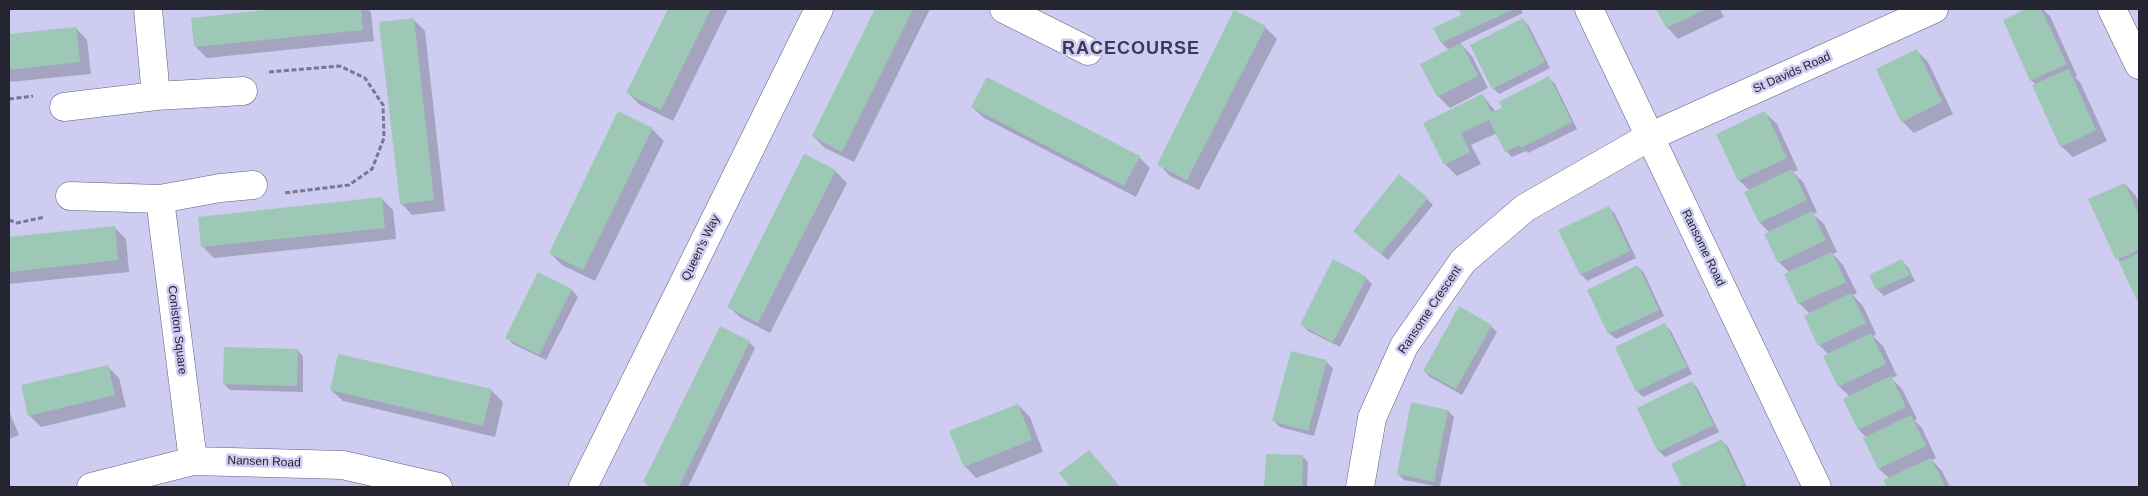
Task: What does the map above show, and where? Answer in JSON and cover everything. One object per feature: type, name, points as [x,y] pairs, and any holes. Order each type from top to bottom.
[{"type":"street","points":[[148,9],[156,96]]},
{"type":"street","name":"Queen's Way","points":[[583,487],[819,9]]},
{"type":"street","points":[[1004,9],[1088,51]]},
{"type":"street","name":"Ransome Road","points":[[1589,9],[1818,487]]},
{"type":"street","name":"St Davids Road","points":[[1650,137],[1934,9]]},
{"type":"street","points":[[2112,9],[2139,65]]},
{"type":"street","points":[[64,107],[156,96],[243,91]]},
{"type":"street","name":"Ransome Crescent","points":[[1360,487],[1372,418],[1404,346],[1463,261],[1525,208],[1650,137]]},
{"type":"street","points":[[70,196],[160,199],[220,188],[253,185]]},
{"type":"street","name":"Coniston Square","points":[[160,199],[193,460]]},
{"type":"street","name":"Nansen Road","points":[[91,487],[193,460],[343,464],[438,487]]},
{"type":"path","points":[[243,91],[249,74],[340,66],[365,78],[383,104],[384,138],[372,169],[349,185],[258,196],[253,185]]},
{"type":"building","points":[[274,9],[361,9],[363,30],[194,47],[191,18]]},
{"type":"building","points":[[668,9],[711,9],[661,110],[626,93]]},
{"type":"building","points":[[875,9],[913,9],[842,152],[812,136]]},
{"type":"building","points":[[1458,9],[1514,9],[1441,43],[1433,28],[1461,15]]},
{"type":"building","points":[[1656,9],[1706,9],[1666,28]]},
{"type":"building","points":[[2026,9],[2041,9],[2067,64],[2030,81],[2003,20]]},
{"type":"building","points":[[1234,10],[1266,26],[1187,180],[1157,165]]},
{"type":"building","points":[[414,18],[434,200],[400,204],[379,22]]},
{"type":"building","points":[[1523,18],[1545,62],[1492,89],[1470,45]]},
{"type":"building","points":[[76,27],[80,62],[9,70],[9,34]]},
{"type":"building","points":[[1461,43],[1478,76],[1437,97],[1420,64]]},
{"type":"building","points":[[1917,49],[1942,102],[1901,122],[1876,69]]},
{"type":"building","points":[[2069,69],[2096,130],[2060,147],[2032,85]]},
{"type":"building","points":[[1549,76],[1572,122],[1521,148],[1520,145],[1505,152],[1489,120],[1461,133],[1470,152],[1444,165],[1423,123],[1482,94],[1491,112],[1502,108],[1499,102]]},
{"type":"building","points":[[987,77],[1140,156],[1124,186],[971,107]]},
{"type":"building","points":[[618,111],[653,128],[583,270],[549,253]]},
{"type":"building","points":[[1765,111],[1787,158],[1738,181],[1716,134]]},
{"type":"building","points":[[804,154],[836,170],[758,323],[727,307]]},
{"type":"building","points":[[1792,169],[1807,200],[1759,223],[1744,192]]},
{"type":"building","points":[[1399,174],[1428,198],[1381,254],[1353,231]]},
{"type":"building","points":[[2125,183],[2139,215],[2139,250],[2116,260],[2088,199]]},
{"type":"building","points":[[382,197],[385,228],[201,247],[198,217]]},
{"type":"building","points":[[1609,206],[1630,251],[1580,275],[1558,230]]},
{"type":"building","points":[[1812,211],[1826,240],[1778,263],[1764,234]]},
{"type":"building","points":[[115,226],[118,260],[9,272],[9,237]]},
{"type":"building","points":[[1832,252],[1846,282],[1798,304],[1784,274]]},
{"type":"building","points":[[2139,253],[2139,305],[2119,262]]},
{"type":"building","points":[[1333,259],[1367,277],[1333,342],[1300,325]]},
{"type":"building","points":[[1902,259],[1910,275],[1876,290],[1869,275]]},
{"type":"building","points":[[1638,265],[1659,310],[1608,334],[1587,290]]},
{"type":"building","points":[[538,272],[572,289],[539,355],[505,338]]},
{"type":"building","points":[[1851,293],[1866,323],[1818,346],[1804,316]]},
{"type":"building","points":[[1459,306],[1492,325],[1456,389],[1423,371]]},
{"type":"building","points":[[1665,323],[1687,367],[1636,392],[1615,347]]},
{"type":"building","points":[[720,326],[750,341],[679,487],[654,487],[643,482]]},
{"type":"building","points":[[1871,333],[1886,364],[1838,387],[1823,356]]},
{"type":"building","points":[[224,347],[298,349],[297,386],[223,384]]},
{"type":"building","points":[[1291,351],[1327,360],[1308,431],[1272,421]]},
{"type":"building","points":[[338,354],[492,389],[483,426],[330,390]]},
{"type":"building","points":[[108,365],[115,395],[28,416],[21,385]]},
{"type":"building","points":[[1891,376],[1906,407],[1858,430],[1843,399]]},
{"type":"building","points":[[1692,381],[1714,425],[1658,452],[1637,408]]},
{"type":"building","points":[[1411,402],[1448,410],[1434,482],[1397,474]]},
{"type":"building","points":[[1018,404],[1032,440],[964,467],[949,431]]},
{"type":"building","points":[[1911,415],[1926,446],[1878,469],[1863,438]]},
{"type":"building","points":[[1722,439],[1744,484],[1737,487],[1682,487],[1671,464]]},
{"type":"building","points":[[1089,450],[1119,487],[1070,487],[1059,473]]},
{"type":"building","points":[[1266,454],[1303,455],[1302,487],[1264,487]]},
{"type":"building","points":[[1931,458],[1945,486],[1887,487],[1883,480]]},
{"type":"district","name":"RACECOURSE","points":[[1131,49]]}]
